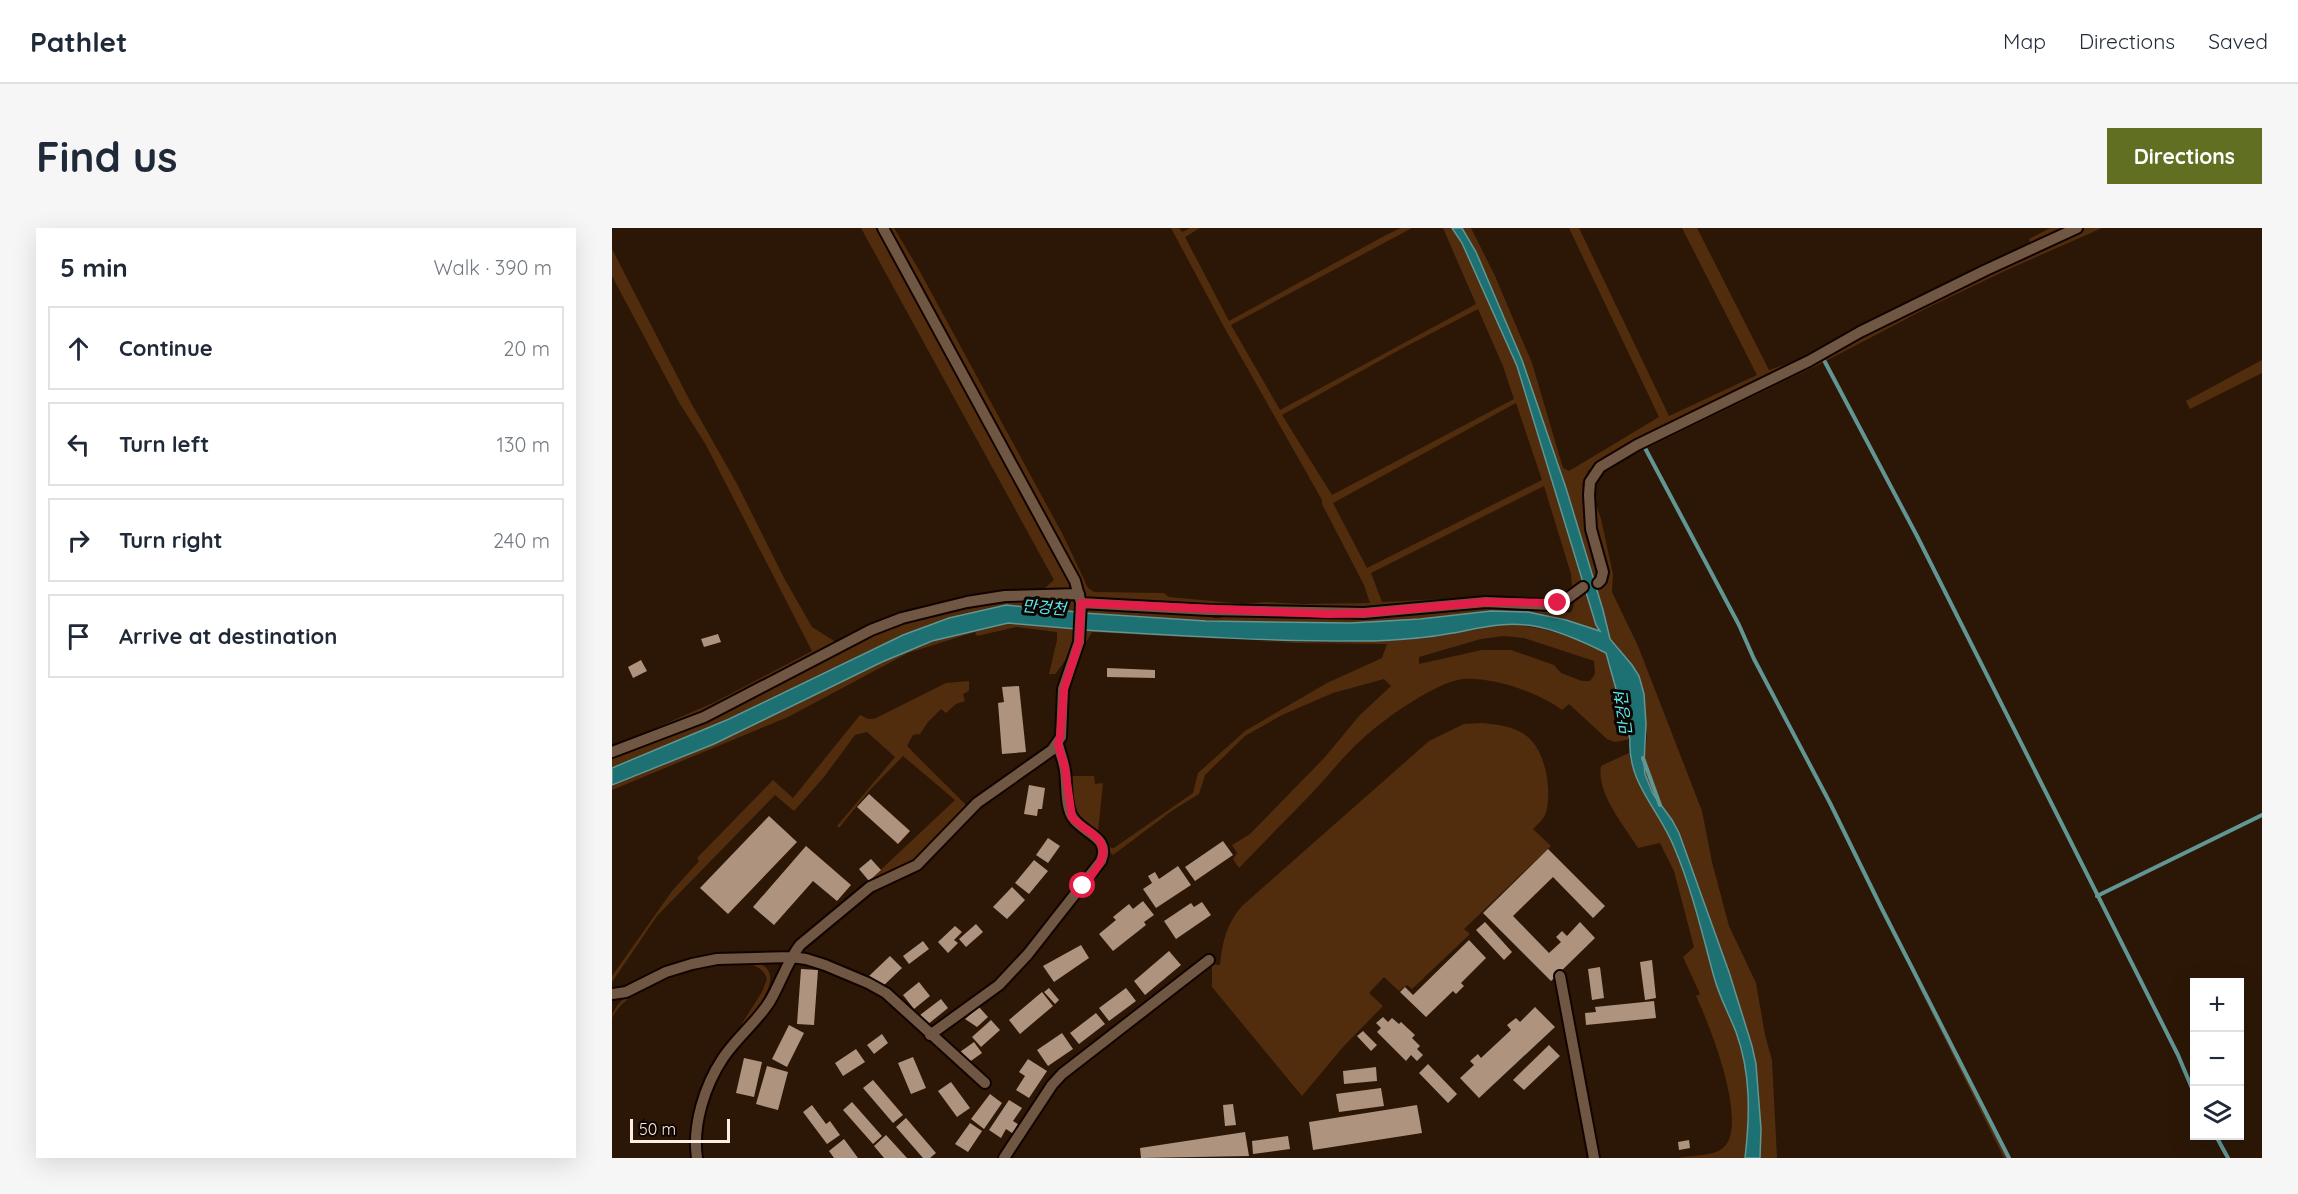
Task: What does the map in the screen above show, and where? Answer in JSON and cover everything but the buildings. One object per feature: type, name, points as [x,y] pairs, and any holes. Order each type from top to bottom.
[{"type":"street","points":[[883,228],[1076,581],[1080,602],[1079,642],[1064,689],[1058,744],[1065,768],[1072,817],[1101,842],[1104,855],[1083,886],[1028,954],[999,985],[930,1035]]},
{"type":"street","points":[[1598,583],[1602,580],[1603,572],[1591,529],[1589,495],[1590,482],[1600,467],[1637,445],[1809,361],[1860,332],[2077,228]]},
{"type":"street","points":[[612,752],[704,717],[872,630],[902,618],[1005,596],[1209,610],[1364,613],[1486,602],[1550,605],[1564,601],[1582,587]]},
{"type":"street","points":[[697,1158],[696,1133],[700,1113],[714,1074],[723,1058],[770,1001],[791,957],[800,945],[870,887],[917,865],[977,803],[1058,744]]},
{"type":"street","points":[[612,994],[626,992],[666,972],[717,959],[791,957],[816,962],[868,983],[886,993],[985,1083]]},
{"type":"street","points":[[1005,1158],[1052,1085],[1062,1074],[1209,960]]},
{"type":"street","points":[[1560,976],[1594,1158]]},
{"type":"shaded area","points":[[861,228],[877,228],[1069,581],[1067,591],[1011,593],[1045,588],[1054,580]]},
{"type":"shaded area","points":[[884,228],[894,228],[919,270],[1064,537],[1088,588],[1094,592],[1164,593],[1169,597],[1244,604],[1266,602],[1302,604],[1370,603],[1364,585],[1322,500],[1171,228],[1179,228],[1182,232],[1190,228],[1200,228],[1185,237],[1229,321],[1386,235],[1401,228],[1412,228],[1231,325],[1280,410],[1476,304],[1443,228],[1452,228],[1462,243],[1517,366],[1584,584],[1559,600],[1373,609],[1231,608],[1084,598]],"holes":[[[1478,309],[1503,366],[1514,399],[1332,495],[1282,415]],[[1516,403],[1542,480],[1367,568],[1333,503]],[[1544,486],[1571,574],[1572,586],[1562,594],[1541,599],[1484,597],[1382,602],[1371,573]]]},
{"type":"shaded area","points":[[1462,228],[1471,228],[1495,276],[1532,363],[1563,468],[1569,471],[1659,417],[1569,228],[1579,228],[1669,416],[1757,375],[1682,228],[1697,228],[1769,370],[1798,360],[2030,243],[2029,239],[2050,228],[2075,228],[1591,471],[1588,470],[1587,474],[1590,476],[1582,484],[1600,571],[1596,580],[1593,579],[1566,488],[1522,360],[1476,252]]},
{"type":"shaded area","points":[[2082,228],[2102,228],[1927,308],[1824,362],[1598,472],[1861,333]]},
{"type":"shaded area","points":[[612,249],[690,401],[737,484],[784,578],[812,627],[839,644],[726,703],[640,740],[642,734],[715,702],[812,651],[706,445],[680,404],[612,276]]},
{"type":"shaded area","points":[[2262,360],[2262,373],[2190,409],[2186,401]]},
{"type":"shaded area","points":[[1591,489],[1601,519],[1613,574],[1612,592],[1638,646],[1702,811],[1712,862],[1729,926],[1756,983],[1772,1060],[1777,1158],[1760,1158],[1761,1129],[1756,1064],[1752,1046],[1729,972],[1679,833],[1653,794],[1645,774],[1647,735],[1642,686],[1610,639],[1596,587],[1603,581],[1593,528]]},
{"type":"shaded area","points":[[1586,591],[1596,625],[1601,632],[1565,620],[1528,612],[1491,611],[1420,619],[1351,623],[1206,621],[1084,613],[1085,608],[1212,612],[1213,618],[1221,618],[1221,612],[1383,617],[1385,613],[1453,607],[1554,607],[1558,611],[1569,613],[1578,597]]},
{"type":"shaded area","points":[[1068,597],[1073,600],[1077,612],[1006,605],[949,618],[870,650],[689,737],[612,768],[612,754],[892,625],[1005,598]]},
{"type":"shaded area","points":[[1008,623],[1076,629],[1069,653],[1055,674],[1049,674],[1057,632],[1016,627],[977,636],[975,632],[908,653],[788,717],[612,790],[612,785],[714,744],[914,647],[975,629]]},
{"type":"shaded area","points":[[1499,624],[1527,626],[1554,632],[1606,653],[1631,739],[1615,742],[1607,739],[1569,704],[1562,710],[1541,697],[1487,680],[1463,679],[1451,682],[1408,704],[1368,734],[1239,868],[1233,859],[1237,853],[1232,845],[1250,834],[1325,757],[1359,716],[1391,686],[1384,679],[1333,693],[1282,715],[1245,736],[1205,775],[1199,794],[1173,810],[1113,855],[1074,815],[1068,776],[1094,776],[1095,784],[1103,783],[1098,832],[1111,848],[1114,848],[1193,793],[1198,773],[1245,731],[1327,683],[1382,658],[1387,644],[1240,640],[1334,642],[1418,639]],"holes":[[[1503,636],[1524,638],[1594,661],[1595,674],[1590,681],[1582,681],[1561,673],[1554,665],[1511,650],[1482,650],[1419,664],[1419,657],[1481,639]]]},
{"type":"shaded area","points":[[1084,630],[1206,638],[1092,632],[1086,642],[1083,641]]},
{"type":"shaded area","points":[[969,681],[969,691],[963,694],[965,701],[956,704],[946,713],[941,709],[920,734],[913,735],[907,746],[967,806],[912,861],[900,869],[871,879],[955,800],[903,756],[869,791],[839,828],[837,826],[895,757],[867,732],[855,735],[824,777],[794,811],[775,795],[657,916],[612,982],[612,976],[672,891],[699,861],[697,858],[773,780],[793,798],[860,715],[874,719],[946,683]]},
{"type":"shaded area","points":[[1483,723],[1515,729],[1531,740],[1541,755],[1547,776],[1547,807],[1545,815],[1533,829],[1551,846],[1464,929],[1470,934],[1412,989],[1407,985],[1399,991],[1384,977],[1369,993],[1383,1006],[1343,1047],[1302,1096],[1212,987],[1212,964],[1220,965],[1222,948],[1229,926],[1242,906],[1429,741],[1464,724]]},
{"type":"shaded area","points":[[1629,753],[1636,778],[1673,842],[1685,875],[1716,984],[1741,1047],[1748,1094],[1745,1158],[1678,1158],[1707,1154],[1723,1148],[1730,1136],[1732,1119],[1730,1097],[1710,1028],[1696,996],[1700,994],[1683,957],[1694,947],[1674,871],[1660,843],[1638,848],[1612,808],[1603,787],[1601,766]]},
{"type":"shaded area","points":[[719,962],[758,963],[767,969],[770,977],[769,987],[764,997],[736,1033],[762,992],[767,979],[758,968],[743,963],[700,968],[656,984],[627,1000],[612,1018],[617,1007],[641,988],[675,974]]},
{"type":"shaded area","points":[[1919,983],[1929,1001],[2008,1158],[2004,1158]]},
{"type":"water","points":[[1452,228],[1462,228],[1476,252],[1522,360],[1566,488],[1610,639],[1639,676],[1644,694],[1646,724],[1645,774],[1653,794],[1679,833],[1729,972],[1752,1046],[1756,1064],[1761,1129],[1760,1158],[1745,1158],[1748,1094],[1741,1047],[1716,984],[1680,863],[1668,833],[1645,795],[1634,769],[1630,755],[1630,739],[1606,653],[1562,633],[1513,624],[1434,636],[1375,641],[1266,640],[1084,630],[1084,613],[1206,621],[1351,623],[1420,619],[1491,611],[1528,612],[1566,620],[1600,631],[1596,625],[1517,366],[1462,243]]},
{"type":"water","points":[[1006,605],[1077,612],[1076,629],[1008,623],[932,641],[882,662],[714,744],[612,785],[612,768],[729,719],[903,635],[949,618]]},
{"type":"waterway","points":[[1825,362],[1917,536],[2178,1055],[2191,1086]]},
{"type":"waterway","points":[[1645,448],[1739,625],[1754,659],[1830,803],[2009,1158]]},
{"type":"waterway","name":"만겅천","points":[[1643,758],[1660,805]]},
{"type":"waterway","points":[[2097,896],[2262,815]]},
{"type":"waterway","points":[[2218,1140],[2228,1158]]},
{"type":"route","points":[[1083,886],[1101,861],[1104,849],[1101,842],[1076,822],[1069,811],[1065,768],[1058,744],[1064,689],[1079,642],[1081,603],[1327,614],[1432,608],[1486,602],[1550,605],[1558,603]]}]
